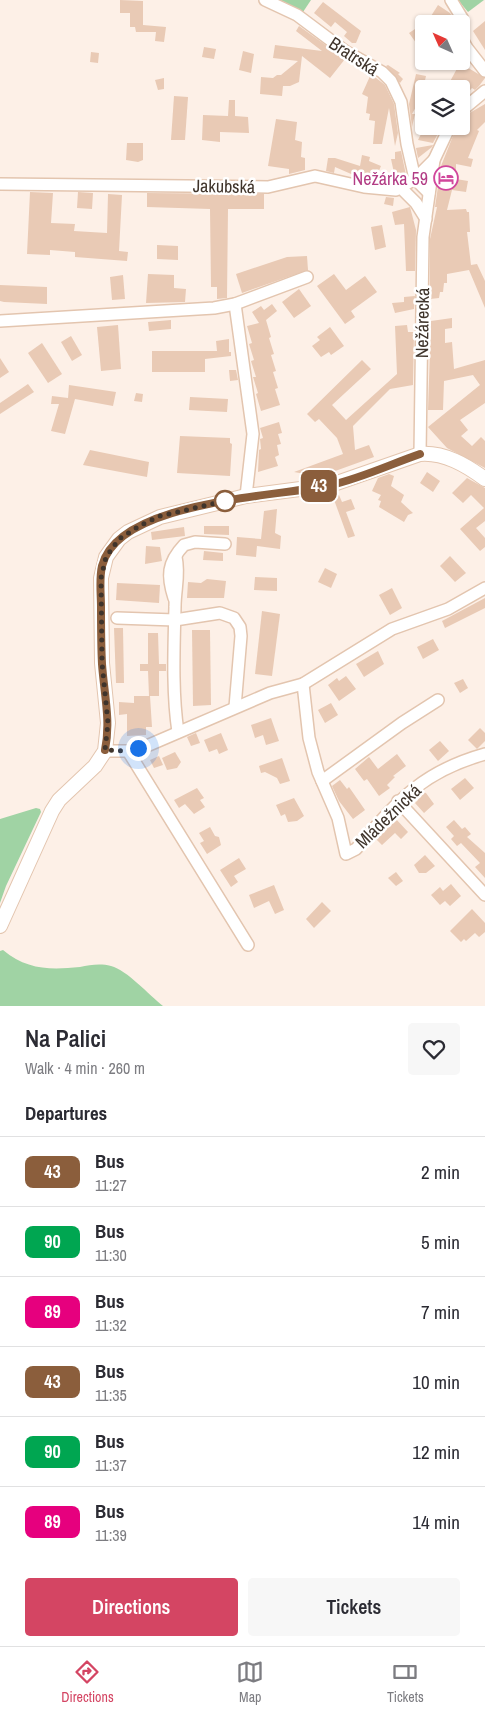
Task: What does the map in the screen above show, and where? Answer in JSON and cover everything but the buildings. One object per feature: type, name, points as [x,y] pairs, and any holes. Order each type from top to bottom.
[{"type":"street","name":"Bratrská","points":[[265,0],[297,15],[345,51],[382,72],[391,82],[402,102],[407,144],[415,179]]},
{"type":"street","points":[[451,0],[462,18],[463,40],[485,71]]},
{"type":"street","points":[[470,104],[485,91]]},
{"type":"street","name":"Nežárecká","points":[[420,454],[423,238],[434,160],[446,135]]},
{"type":"street","points":[[426,219],[416,202],[402,188],[415,179],[434,160]]},
{"type":"street","name":"Jakubská","points":[[0,184],[268,187],[315,176],[364,188],[396,190],[402,188]]},
{"type":"street","points":[[415,179],[429,193]]},
{"type":"street","points":[[0,321],[214,308],[235,304],[307,277]]},
{"type":"street","points":[[235,304],[253,434],[246,496]]},
{"type":"street","points":[[0,926],[52,811],[59,800],[95,766],[105,750],[108,723],[102,663],[101,578],[106,557],[128,532],[160,516],[246,496],[331,485],[420,454],[432,453],[444,456],[464,465],[485,479]]},
{"type":"street","points":[[178,732],[176,715],[175,602],[179,577],[176,557],[184,545],[189,543],[225,544]]},
{"type":"street","points":[[105,750],[128,751],[270,693],[303,684],[392,629],[448,609],[485,588]]},
{"type":"street","points":[[117,618],[175,620],[220,613],[237,620],[241,636],[235,707]]},
{"type":"street","points":[[303,684],[309,738],[322,781],[402,723],[438,700]]},
{"type":"street","points":[[128,751],[248,945]]},
{"type":"street","name":"Mládežnická","points":[[322,781],[338,818],[346,854],[356,849],[398,801],[432,776],[462,760],[485,754]]},
{"type":"street","points":[[398,801],[485,895]]},
{"type":"green space","points":[[273,0],[311,0],[303,12]]},
{"type":"green space","points":[[458,0],[484,0],[468,12]]},
{"type":"green space","points":[[36,808],[40,809],[41,812],[6,886],[0,903],[0,819]]},
{"type":"green space","points":[[3,950],[21,962],[39,967],[80,967],[99,964],[117,968],[163,1006],[0,1006],[0,951]]},
{"type":"bus line","name":"43","points":[[105,750],[108,723],[102,663],[101,578],[102,566],[106,557],[119,539],[128,532],[160,516],[246,496],[331,485],[420,454]]},
{"type":"place","name":"Nežárka 59","points":[[446,178]]},
{"type":"route","points":[[138,748],[117,752],[105,750],[108,723],[102,663],[102,566],[110,549],[128,532],[160,516],[225,501]]}]
